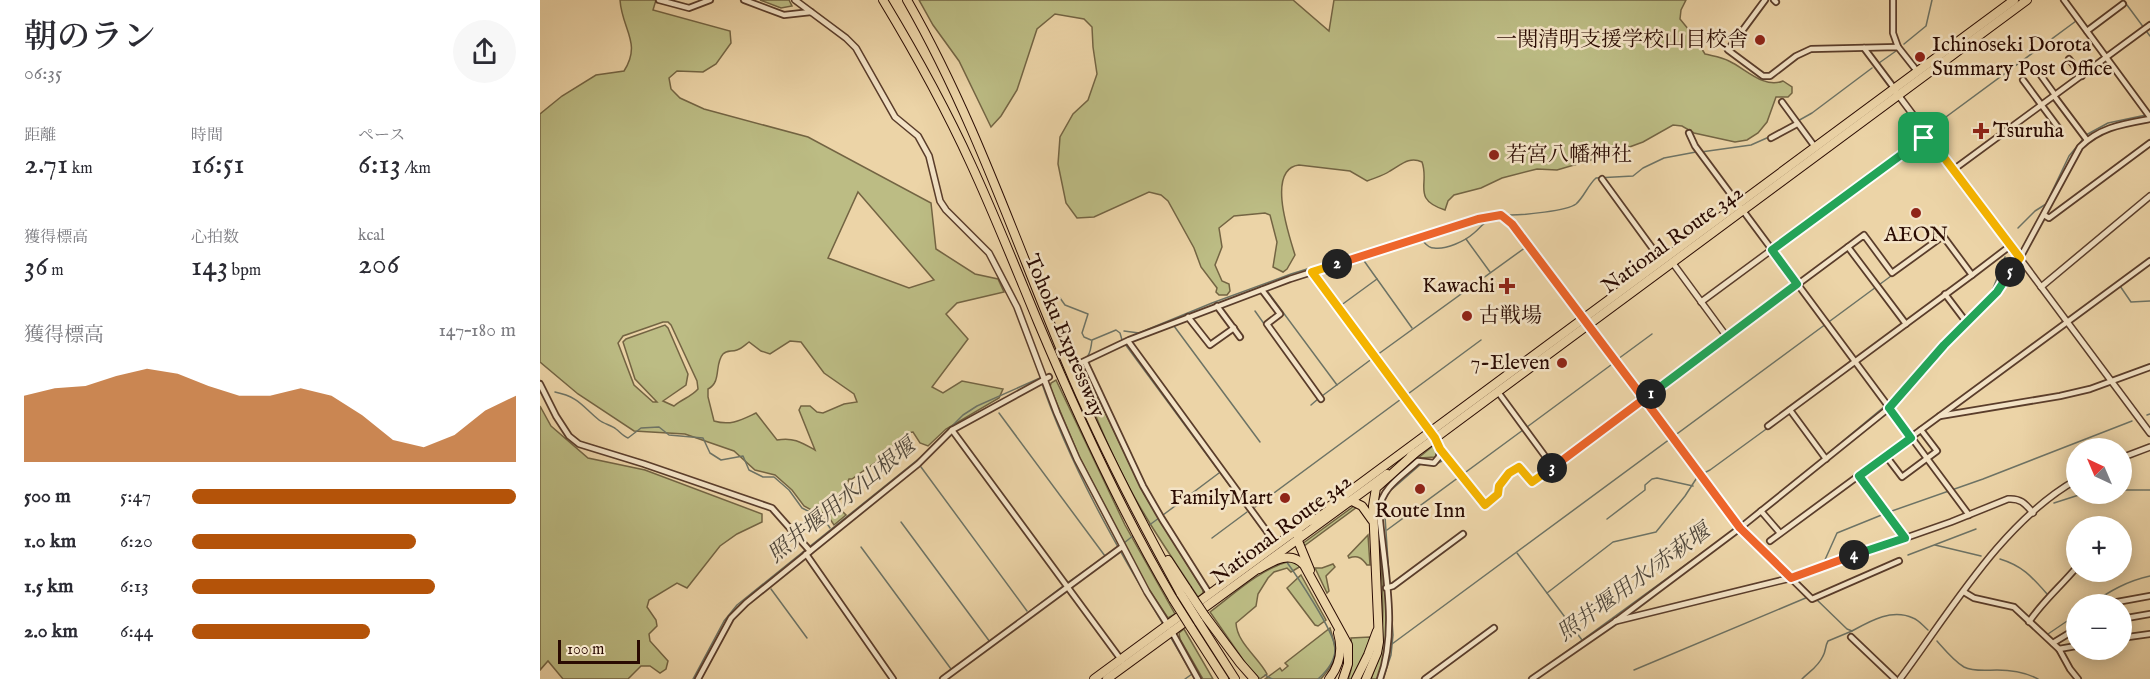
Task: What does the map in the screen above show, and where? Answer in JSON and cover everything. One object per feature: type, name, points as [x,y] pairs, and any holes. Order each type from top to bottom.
[{"type":"highway","name":"Tohoku Expressway","points":[[883,0],[950,120],[997,222],[1097,456],[1119,500],[1173,599],[1223,677]]},
{"type":"highway","name":"Tohoku Expressway","points":[[908,0],[964,110],[1066,362],[1105,450],[1127,495],[1184,592],[1198,621],[1235,679]]},
{"type":"highway","name":"National Route 342","points":[[1094,679],[1123,662],[1170,628],[1209,594],[1276,544],[1497,391],[1661,260],[1741,207],[1896,92],[1917,71],[2014,0]]},
{"type":"highway","name":"National Route 342","points":[[1170,628],[1214,602],[1352,501],[1415,453],[1432,435],[1586,321],[1672,262],[1815,147],[2027,0]]},
{"type":"highway","points":[[1366,679],[1377,653],[1378,627],[1372,506],[1376,488],[1415,453]]},
{"type":"highway","points":[[1309,521],[1315,520],[1337,504],[1352,501],[1357,502],[1367,512],[1373,524]]},
{"type":"highway","points":[[1298,529],[1298,541],[1309,564],[1313,580]]},
{"type":"highway","points":[[1259,569],[1277,559],[1292,558],[1301,562],[1346,639],[1349,652],[1343,679]]},
{"type":"highway","points":[[1184,592],[1254,679]]},
{"type":"highway","points":[[1329,679],[1337,665],[1341,647],[1334,621]]},
{"type":"highway","points":[[1356,679],[1378,627]]},
{"type":"highway","name":"National Route 342","points":[[1107,679],[1123,662]]},
{"type":"street","points":[[659,0],[689,8],[710,0]]},
{"type":"street","points":[[744,0],[784,15],[811,12]]},
{"type":"street","points":[[795,0],[856,48],[895,117],[918,136],[929,156],[940,201],[946,210],[989,253],[1017,307],[1047,378],[1057,413],[1077,459],[1147,592],[1198,679]]},
{"type":"street","points":[[1765,0],[1728,50],[1763,76],[1770,76],[1796,56],[1811,49],[1898,47]]},
{"type":"street","points":[[1893,0],[1893,33],[1898,47],[1917,71]]},
{"type":"street","points":[[1532,679],[1616,621],[1740,528],[1889,408],[1928,363],[1997,292],[2020,258],[2073,158],[2087,141],[2095,134],[2110,127],[2150,118],[2064,0]]},
{"type":"street","points":[[2087,31],[2123,4]]},
{"type":"street","points":[[1953,170],[2150,25]]},
{"type":"street","points":[[1864,48],[2150,433]]},
{"type":"street","points":[[2069,59],[2082,76]]},
{"type":"street","points":[[2037,70],[2087,141]]},
{"type":"street","points":[[2023,80],[2060,130]]},
{"type":"street","points":[[1782,102],[1815,147]]},
{"type":"street","points":[[1771,138],[1797,124]]},
{"type":"street","points":[[1689,134],[1695,146],[1969,515]]},
{"type":"street","points":[[1701,302],[1927,135]]},
{"type":"street","points":[[2044,215],[2049,218],[2150,143]]},
{"type":"street","points":[[1602,179],[1661,260]]},
{"type":"street","points":[[2041,287],[2150,196]]},
{"type":"street","points":[[1074,366],[1188,317],[1312,272],[1478,219],[1501,215],[1512,224],[1740,528],[1812,598],[1899,561]]},
{"type":"street","points":[[1312,272],[1440,449],[1485,505],[1498,494],[1499,486],[1509,473],[1519,467],[1532,482],[1864,235],[1892,273],[1943,236],[1972,275]]},
{"type":"street","points":[[1768,426],[2010,246]]},
{"type":"street","points":[[1848,247],[1906,324]]},
{"type":"street","points":[[1770,541],[2150,261]]},
{"type":"street","points":[[1672,262],[1727,337]]},
{"type":"street","points":[[1262,290],[1280,314],[1267,324],[1322,399]]},
{"type":"street","points":[[1945,294],[1967,323]]},
{"type":"street","points":[[1217,306],[1240,337]]},
{"type":"street","points":[[1188,317],[1210,345],[1234,328]]},
{"type":"street","points":[[1128,341],[1276,544]]},
{"type":"street","points":[[1085,362],[1143,486],[1214,602]]},
{"type":"street","points":[[1940,416],[2060,396],[2111,382],[2150,367]]},
{"type":"street","points":[[698,679],[731,618],[808,552],[911,470],[952,430],[1047,378]]},
{"type":"street","points":[[540,384],[556,416],[569,436],[579,444],[772,508],[808,552],[893,679]]},
{"type":"street","points":[[1497,391],[1553,467]]},
{"type":"street","points":[[1790,410],[1826,459]]},
{"type":"street","points":[[952,430],[1123,662]]},
{"type":"street","points":[[1886,456],[1902,477],[1937,452],[1921,430]]},
{"type":"street","points":[[2132,454],[2150,447]]},
{"type":"street","points":[[1380,679],[1386,662],[1389,635],[1380,499],[1385,491],[1418,461],[1429,463],[1437,460],[1440,449]]},
{"type":"street","points":[[1859,476],[1905,538]]},
{"type":"street","points":[[1900,679],[1995,550],[2048,499],[2066,487]]},
{"type":"street","points":[[1616,621],[1791,578],[2008,499],[2017,498],[2023,501],[2033,513]]},
{"type":"street","points":[[1761,511],[1780,533]]},
{"type":"street","points":[[1386,588],[1392,586],[1463,534]]},
{"type":"street","points":[[943,679],[1122,546]]},
{"type":"street","points":[[2029,622],[2041,603],[2066,579]]},
{"type":"street","points":[[1964,592],[1974,598],[2014,607],[2059,649],[2070,669],[2079,679]]},
{"type":"street","points":[[2132,599],[2150,596]]},
{"type":"street","points":[[2132,617],[2150,614]]},
{"type":"street","points":[[1425,679],[1494,628]]},
{"type":"street","points":[[2132,636],[2150,633]]},
{"type":"street","points":[[2053,643],[2066,635]]},
{"type":"street","points":[[1851,637],[1895,679]]},
{"type":"street","points":[[2059,649],[2066,648]]},
{"type":"green space","points":[[620,0],[656,0],[653,10],[730,31],[731,43],[716,64],[703,72],[677,71],[669,78],[671,89],[680,98],[704,109],[808,137],[931,203],[936,249],[975,274],[998,279],[1004,292],[957,303],[946,314],[968,339],[932,387],[943,393],[962,381],[1003,389],[999,398],[946,429],[928,446],[920,443],[913,432],[904,435],[884,456],[849,479],[842,497],[828,512],[817,513],[804,506],[792,490],[775,475],[755,470],[734,451],[685,434],[634,431],[578,394],[540,362],[540,114],[562,96],[596,75],[624,71],[629,61],[631,44]],"holes":[[[858,192],[934,280],[909,288],[828,258]],[[668,322],[697,381],[698,389],[674,406],[663,401],[686,385],[688,374],[665,325],[623,342],[635,379],[657,402],[653,402],[634,385],[618,343],[623,336]],[[790,341],[801,342],[824,373],[854,394],[857,402],[844,404],[823,413],[817,412],[810,406],[801,406],[799,410],[815,450],[797,441],[777,440],[756,413],[731,423],[714,421],[708,389],[715,382],[723,354],[749,342],[761,351],[770,354]]]},
{"type":"green space","points":[[760,0],[789,0],[792,6],[781,8]]},
{"type":"green space","points":[[919,0],[1293,0],[1329,31],[1334,0],[1686,0],[1680,19],[1705,54],[1735,64],[1762,80],[1776,83],[1783,81],[1792,87],[1792,93],[1788,97],[1776,97],[1767,122],[1758,133],[1747,140],[1735,142],[1694,133],[1682,126],[1673,125],[1643,142],[1605,156],[1557,170],[1537,169],[1502,178],[1481,188],[1454,195],[1448,201],[1445,210],[1435,206],[1425,196],[1424,170],[1422,162],[1417,160],[1405,162],[1367,181],[1350,171],[1299,165],[1289,169],[1284,178],[1282,190],[1285,219],[1295,255],[1287,269],[1283,272],[1273,267],[1277,242],[1270,215],[1265,213],[1234,216],[1219,228],[1222,247],[1215,265],[1222,281],[1229,284],[1230,291],[1227,295],[1219,295],[1216,292],[1217,288],[1201,267],[1194,248],[1168,201],[1161,195],[1149,192],[1094,217],[1077,218],[1066,203],[1058,164],[1060,137],[1073,114],[1088,100],[1097,74],[1092,27],[1084,19],[1055,14],[1037,29],[1017,90],[1001,116],[991,127],[959,61],[933,25]]},
{"type":"green space","points":[[1083,366],[1144,494],[1203,590],[1198,597],[1133,495],[1115,460],[1077,369]]},
{"type":"green space","points":[[1056,380],[1125,525],[1175,614],[1168,618],[1146,585],[1079,456],[1050,387],[1051,383]]},
{"type":"green space","points":[[540,406],[551,426],[588,458],[645,470],[762,514],[762,522],[737,534],[720,546],[687,588],[677,583],[649,600],[647,607],[656,620],[657,626],[649,634],[650,641],[668,661],[666,669],[660,673],[650,666],[641,666],[628,679],[563,679],[548,661],[540,670]]},
{"type":"green space","points":[[1434,445],[1437,454],[1435,457],[1420,458],[1383,487]]},
{"type":"green space","points":[[1354,506],[1357,507],[1304,546],[1302,544]]},
{"type":"green space","points":[[838,507],[846,515],[834,525],[828,516]]},
{"type":"green space","points":[[1379,532],[1387,626],[1383,662],[1377,679],[1371,679],[1381,644],[1383,607]]},
{"type":"green space","points":[[1368,535],[1370,565],[1360,558],[1349,558],[1348,556]]},
{"type":"green space","points":[[1290,561],[1297,562],[1301,566],[1291,572],[1287,568],[1274,572],[1258,594],[1256,606],[1236,623],[1240,637],[1267,674],[1260,679],[1246,664],[1210,612],[1258,576]]},
{"type":"green space","points":[[1333,564],[1335,567],[1326,576],[1329,591],[1327,593],[1315,568]]},
{"type":"green space","points":[[1301,575],[1326,620],[1318,626],[1287,588]]},
{"type":"green space","points":[[1330,628],[1335,655],[1331,666],[1321,679],[1265,679],[1280,668],[1282,671],[1288,666],[1285,663]]},
{"type":"green space","points":[[1184,629],[1213,679],[1203,679],[1180,639],[1179,633]]},
{"type":"green space","points":[[1370,637],[1368,647],[1352,679],[1348,679],[1352,664],[1351,638]]},
{"type":"waterway","name":"照井堰用水/山根堰","points":[[1904,44],[1926,26],[1932,0]]},
{"type":"waterway","points":[[2127,5],[2150,36]]},
{"type":"waterway","points":[[1931,128],[2076,21]]},
{"type":"waterway","name":"照井堰用水/山根堰","points":[[1879,63],[1896,51]]},
{"type":"waterway","name":"照井堰用水/山根堰","points":[[1778,132],[1812,113],[1872,68]]},
{"type":"waterway","name":"照井堰用水/赤萩堰","points":[[2086,135],[2108,123],[2146,115]]},
{"type":"waterway","name":"照井堰用水/山根堰","points":[[1701,152],[1751,145],[1769,137]]},
{"type":"waterway","name":"照井堰用水/赤萩堰","points":[[2018,228],[2035,211],[2046,204],[2069,156],[2083,139]]},
{"type":"waterway","name":"照井堰用水/山根堰","points":[[1510,215],[1564,209],[1576,204],[1596,178],[1633,176],[1643,168],[1664,158],[1696,152]]},
{"type":"waterway","name":"照井堰用水/山根堰","points":[[1422,240],[1432,248],[1450,246],[1461,242],[1489,220]]},
{"type":"waterway","name":"照井堰用水/山根堰","points":[[1124,331],[1139,333],[1291,274],[1413,236]]},
{"type":"waterway","points":[[1466,239],[1490,272]]},
{"type":"waterway","points":[[1377,355],[1526,247]]},
{"type":"waterway","name":"照井堰用水/赤萩堰","points":[[1888,403],[1991,294],[2005,257]]},
{"type":"waterway","points":[[1362,258],[1412,328]]},
{"type":"waterway","points":[[1392,644],[1891,276]]},
{"type":"waterway","points":[[1340,306],[1377,279]]},
{"type":"waterway","points":[[2120,286],[2131,302],[2150,301]]},
{"type":"waterway","points":[[1268,292],[1337,385]]},
{"type":"waterway","points":[[1060,298],[1065,305],[1088,314],[1082,333],[1084,337],[1091,340]]},
{"type":"waterway","points":[[1255,311],[1272,335]]},
{"type":"waterway","points":[[1174,326],[1260,442]]},
{"type":"waterway","name":"照井堰用水/山根堰","points":[[1074,363],[1088,356],[1092,340],[1116,330],[1120,333],[1122,340]]},
{"type":"waterway","points":[[1618,359],[1652,334]]},
{"type":"waterway","points":[[1255,507],[1481,340]]},
{"type":"waterway","points":[[1125,344],[1272,543]]},
{"type":"waterway","points":[[1322,396],[1373,358]]},
{"type":"waterway","points":[[1527,427],[1615,362]]},
{"type":"waterway","name":"照井堰用水/山根堰","points":[[693,679],[724,621],[737,605],[921,457],[963,415],[977,406],[1040,378],[1079,473],[1111,535],[1163,624]]},
{"type":"waterway","points":[[555,392],[575,399],[599,420],[628,438],[641,428],[659,427],[669,435],[703,438],[710,453],[721,460],[743,456],[749,470],[763,477],[774,477],[789,490],[802,508],[824,519],[830,528]]},
{"type":"waterway","points":[[1311,405],[1318,399]]},
{"type":"waterway","name":"照井堰用水/赤萩堰","points":[[1826,455],[1885,406]]},
{"type":"waterway","points":[[999,413],[1105,556]]},
{"type":"waterway","points":[[1791,573],[1824,562],[1837,533],[2132,421]]},
{"type":"waterway","points":[[1547,593],[1613,542],[1656,532],[1698,476],[1710,470],[1769,427]]},
{"type":"waterway","points":[[1387,530],[1523,430]]},
{"type":"waterway","points":[[1440,439],[1442,447],[1446,450],[1445,453]]},
{"type":"waterway","points":[[1434,465],[1442,461],[1443,457]]},
{"type":"waterway","name":"照井堰用水/赤萩堰","points":[[1740,525],[1823,458]]},
{"type":"waterway","points":[[1383,679],[1391,655],[1393,635],[1384,502],[1390,491],[1421,464],[1429,465]]},
{"type":"waterway","points":[[921,467],[1027,611]]},
{"type":"waterway","points":[[1163,515],[1219,473]]},
{"type":"waterway","points":[[1607,519],[1645,490],[1645,485],[1652,479],[1657,478],[1693,486]]},
{"type":"waterway","points":[[2132,490],[2150,490]]},
{"type":"waterway","points":[[2054,503],[2066,499]]},
{"type":"waterway","points":[[1212,538],[1247,512]]},
{"type":"waterway","points":[[1148,526],[1159,518]]},
{"type":"waterway","points":[[901,522],[990,642]]},
{"type":"waterway","points":[[1744,527],[1789,572]]},
{"type":"waterway","name":"照井堰用水/赤萩堰","points":[[1537,673],[1736,528]]},
{"type":"waterway","points":[[1908,555],[1976,529]]},
{"type":"waterway","points":[[1124,543],[1134,535]]},
{"type":"waterway","points":[[1935,545],[1981,556]]},
{"type":"waterway","points":[[861,547],[951,669]]},
{"type":"waterway","points":[[1067,583],[1117,548]]},
{"type":"waterway","points":[[1517,553],[1582,640]]},
{"type":"waterway","points":[[2000,559],[2027,573],[2048,595]]},
{"type":"waterway","points":[[1286,561],[1322,616],[1333,639],[1334,656],[1330,665],[1318,679]]},
{"type":"waterway","points":[[2107,594],[2150,576]]},
{"type":"waterway","points":[[1795,578],[1813,596]]},
{"type":"waterway","points":[[1003,632],[1063,586]]},
{"type":"waterway","points":[[771,589],[807,638]]},
{"type":"waterway","points":[[1634,670],[1808,597]]},
{"type":"waterway","points":[[1816,599],[1847,629],[1852,631],[1881,617],[1897,614],[1915,619],[1928,630]]},
{"type":"waterway","points":[[2048,634],[2066,622]]},
{"type":"waterway","points":[[1802,679],[1821,660],[1828,641],[1852,631]]},
{"type":"waterway","points":[[1170,636],[1195,679]]},
{"type":"waterway","points":[[1937,641],[1957,662],[1968,669],[2013,671],[2038,679]]},
{"type":"waterway","points":[[1185,679],[1192,674]]},
{"type":"waterway","points":[[1265,675],[1272,679]]},
{"type":"place","name":"一関清明支援学校山目校舎","points":[[1760,40]]},
{"type":"place","name":"Ichinoseki Dorota Summary Post Office","points":[[1920,57]]},
{"type":"place","name":"Tsuruha","points":[[1981,131]]},
{"type":"place","name":"若宮八幡神社","points":[[1494,155]]},
{"type":"place","name":"AEON","points":[[1916,213]]},
{"type":"place","name":"Kawachi","points":[[1507,286]]},
{"type":"place","name":"古戦場","points":[[1467,316]]},
{"type":"place","name":"7-Eleven","points":[[1562,363]]},
{"type":"place","name":"Route Inn","points":[[1420,489]]},
{"type":"place","name":"FamilyMart","points":[[1285,498]]},
{"type":"route","points":[[1924,138],[1772,250],[1797,284],[1644,399],[1512,224],[1501,215],[1478,219],[1312,272],[1435,438],[1440,449],[1485,505],[1498,494],[1499,486],[1509,473],[1519,467],[1532,482],[1644,399],[1740,528],[1791,578],[1905,538],[1859,476],[1911,438],[1889,408],[1944,345],[1997,292],[2020,258],[1927,135],[1924,138]]}]
